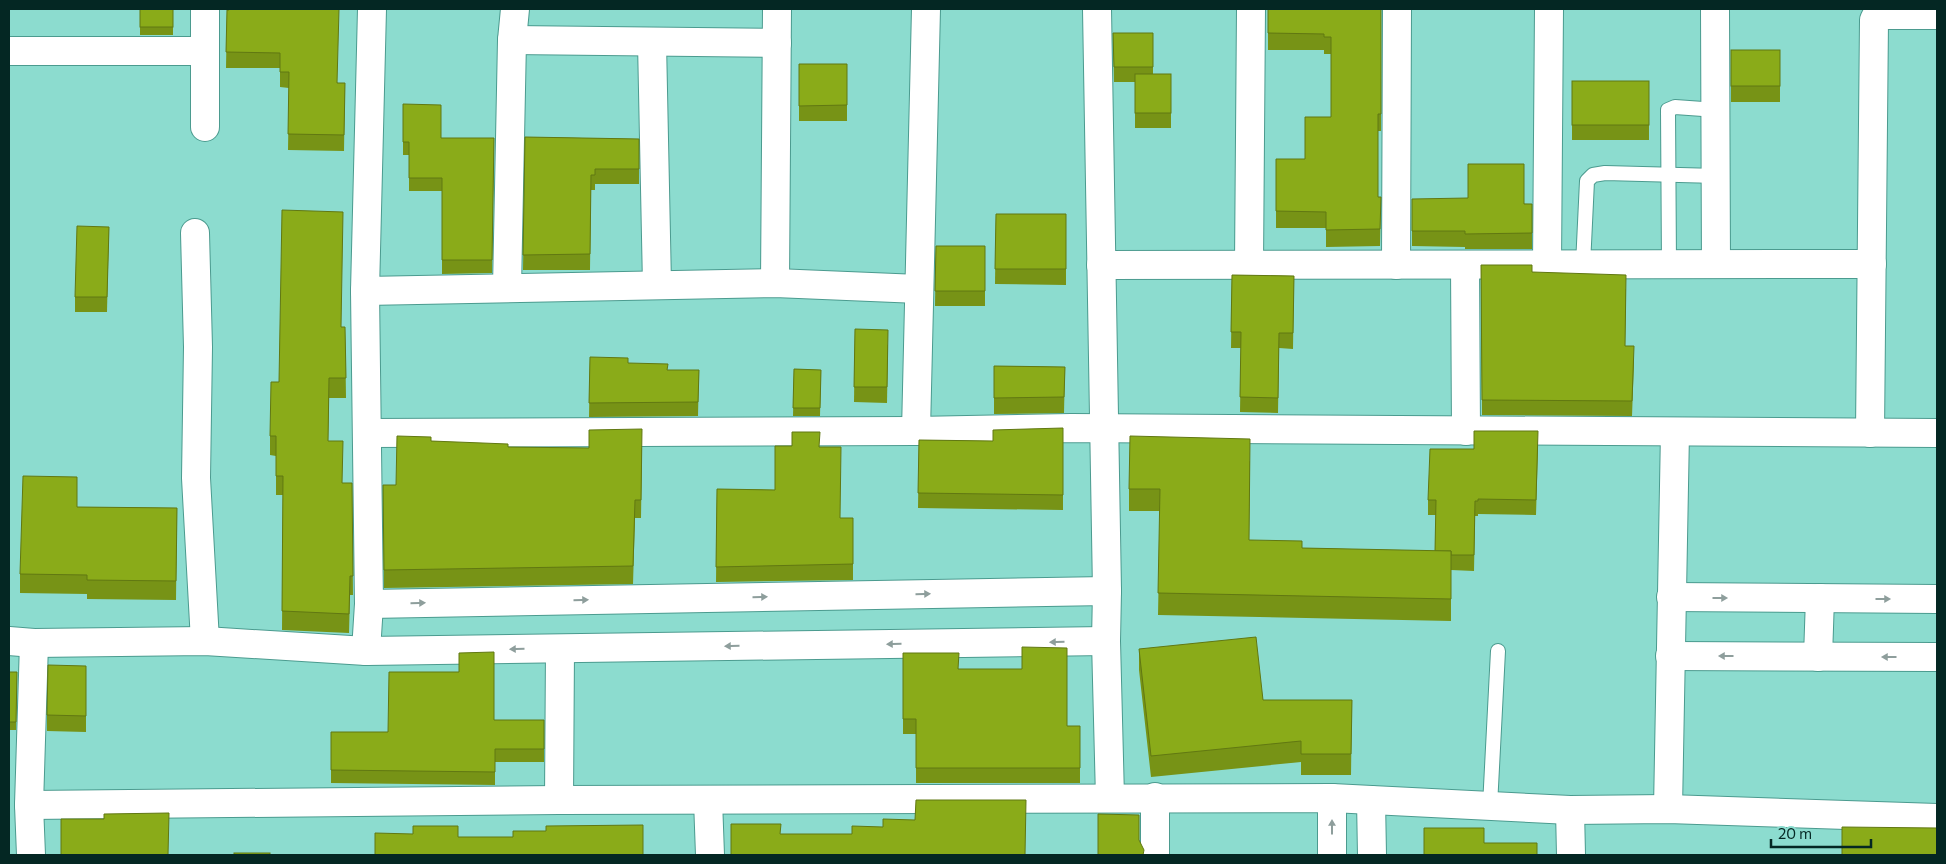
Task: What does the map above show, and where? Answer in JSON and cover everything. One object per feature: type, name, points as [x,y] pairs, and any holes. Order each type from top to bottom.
[{"type":"street","points":[[205,9],[205,127]]},
{"type":"street","points":[[366,651],[369,604],[365,291],[372,9]]},
{"type":"street","points":[[507,288],[512,40],[515,9]]},
{"type":"street","points":[[775,284],[777,9]]},
{"type":"street","points":[[916,431],[926,9]]},
{"type":"street","points":[[1097,9],[1110,798]]},
{"type":"street","points":[[1249,265],[1251,9]]},
{"type":"street","points":[[1396,265],[1397,9]]},
{"type":"street","points":[[1547,265],[1549,9]]},
{"type":"street","points":[[1716,9],[1716,264]]},
{"type":"street","points":[[1870,433],[1874,20],[1876,16],[1881,15],[1937,15]]},
{"type":"street","points":[[512,40],[777,43]]},
{"type":"street","points":[[652,42],[657,285]]},
{"type":"street","points":[[9,51],[204,51]]},
{"type":"street","points":[[195,233],[198,347],[196,478],[205,641]]},
{"type":"street","points":[[1101,265],[1872,264]]},
{"type":"street","points":[[1465,265],[1466,431]]},
{"type":"street","points":[[365,291],[775,284],[919,289]]},
{"type":"street","points":[[367,433],[916,431],[1071,428],[1937,433]]},
{"type":"street","points":[[1668,809],[1675,432]]},
{"type":"street","points":[[369,604],[1107,591]]},
{"type":"street","points":[[1671,597],[1937,599]]},
{"type":"street","points":[[1818,657],[1820,598]]},
{"type":"street","points":[[31,855],[21,642],[205,641],[366,651],[1106,641]]},
{"type":"street","points":[[559,800],[560,649]]},
{"type":"street","points":[[1670,656],[1937,657]]},
{"type":"street","points":[[29,804],[1155,797],[1332,798],[1570,810],[1668,809],[1937,818]]},
{"type":"street","points":[[1155,797],[1155,855]]},
{"type":"street","points":[[1332,798],[1332,855]]},
{"type":"street","points":[[708,800],[710,855]]},
{"type":"street","points":[[1371,800],[1372,855]]},
{"type":"street","points":[[1570,810],[1571,855]]},
{"type":"lane","points":[[1669,265],[1668,110],[1675,107],[1717,110]]},
{"type":"lane","points":[[1583,265],[1586,181],[1593,175],[1604,173],[1716,176]]},
{"type":"lane","points":[[1490,806],[1498,651]]},
{"type":"building","points":[[140,9],[173,9],[173,27],[140,27]]},
{"type":"building","points":[[339,9],[337,83],[345,83],[344,135],[288,134],[289,72],[280,72],[280,53],[226,52],[227,10]]},
{"type":"building","points":[[1268,9],[1381,9],[1381,114],[1378,114],[1378,197],[1381,197],[1380,229],[1326,230],[1326,212],[1276,211],[1276,159],[1305,159],[1305,117],[1331,117],[1331,37],[1324,37],[1324,34],[1268,33]]},
{"type":"building","points":[[1113,33],[1153,33],[1153,67],[1114,67]]},
{"type":"building","points":[[1731,50],[1780,50],[1780,86],[1731,86]]},
{"type":"building","points":[[799,64],[847,64],[847,105],[799,106]]},
{"type":"building","points":[[1135,74],[1171,74],[1171,113],[1135,113]]},
{"type":"building","points":[[1572,81],[1649,81],[1649,125],[1572,125]]},
{"type":"building","points":[[403,104],[441,105],[441,138],[494,138],[492,260],[442,260],[442,178],[409,178],[409,142],[403,142]]},
{"type":"building","points":[[525,137],[639,139],[639,169],[595,169],[595,175],[591,175],[590,254],[523,255]]},
{"type":"building","points":[[1468,164],[1524,164],[1524,204],[1532,204],[1532,233],[1465,234],[1465,231],[1412,231],[1412,199],[1468,198]]},
{"type":"building","points":[[282,210],[343,212],[341,327],[345,327],[346,378],[329,378],[328,441],[343,441],[342,483],[352,483],[353,576],[350,576],[349,614],[282,611],[283,476],[276,476],[276,436],[270,436],[271,382],[279,382]]},
{"type":"building","points":[[996,214],[1066,214],[1066,269],[995,269]]},
{"type":"building","points":[[77,226],[109,227],[107,297],[75,297]]},
{"type":"building","points":[[936,246],[985,246],[985,291],[935,291]]},
{"type":"building","points":[[1481,265],[1532,265],[1532,272],[1626,275],[1625,346],[1634,346],[1632,401],[1482,400]]},
{"type":"building","points":[[1232,275],[1294,276],[1293,333],[1279,333],[1278,398],[1240,397],[1241,332],[1231,332]]},
{"type":"building","points":[[855,329],[888,330],[887,387],[854,387]]},
{"type":"building","points":[[590,357],[628,358],[628,363],[668,364],[667,370],[699,370],[698,402],[589,403]]},
{"type":"building","points":[[994,366],[1065,367],[1064,397],[994,398]]},
{"type":"building","points":[[794,369],[821,370],[820,408],[793,408]]},
{"type":"building","points":[[1063,428],[1063,495],[918,493],[919,440],[993,441],[993,430]]},
{"type":"building","points":[[642,429],[641,500],[635,500],[633,566],[384,570],[383,485],[396,485],[397,436],[431,437],[431,441],[508,444],[508,447],[589,448],[589,430]]},
{"type":"building","points":[[1474,431],[1538,431],[1536,500],[1478,499],[1478,501],[1475,501],[1474,555],[1451,555],[1451,551],[1435,551],[1436,500],[1428,500],[1430,449],[1474,449]]},
{"type":"building","points":[[792,432],[820,432],[819,447],[841,447],[840,518],[853,518],[853,564],[716,567],[717,489],[775,490],[775,446],[792,446]]},
{"type":"building","points":[[1130,436],[1250,439],[1249,540],[1302,541],[1302,548],[1451,551],[1451,599],[1158,593],[1160,489],[1129,489]]},
{"type":"building","points":[[23,476],[77,477],[77,507],[177,508],[176,581],[87,580],[87,575],[20,574]]},
{"type":"building","points":[[1256,637],[1263,700],[1352,700],[1351,754],[1301,754],[1301,741],[1151,756],[1139,649]]},
{"type":"building","points":[[1022,647],[1067,648],[1067,726],[1080,726],[1080,768],[916,768],[916,719],[903,719],[903,653],[959,653],[958,669],[1022,669]]},
{"type":"building","points":[[494,652],[494,720],[544,720],[544,749],[495,749],[495,772],[331,770],[331,732],[388,732],[389,672],[459,672],[459,653]]},
{"type":"building","points":[[48,665],[86,666],[86,716],[47,715]]},
{"type":"building","points":[[9,672],[17,672],[16,722],[9,722]]},
{"type":"building","points":[[916,800],[1026,800],[1025,855],[731,855],[731,824],[781,824],[780,834],[852,834],[852,826],[883,827],[883,819],[915,820]]},
{"type":"building","points":[[169,813],[168,855],[61,855],[61,819],[104,819],[104,814]]},
{"type":"building","points":[[1098,814],[1139,815],[1139,840],[1144,850],[1143,855],[1098,855]]},
{"type":"building","points":[[643,825],[643,855],[375,855],[375,833],[413,834],[413,826],[458,826],[458,837],[513,837],[513,831],[546,831],[546,826]]},
{"type":"building","points":[[1842,827],[1937,828],[1937,855],[1842,855]]},
{"type":"building","points":[[1424,828],[1484,828],[1484,843],[1537,843],[1537,855],[1424,855]]},
{"type":"building","points":[[234,853],[270,853],[270,855],[234,855]]}]
